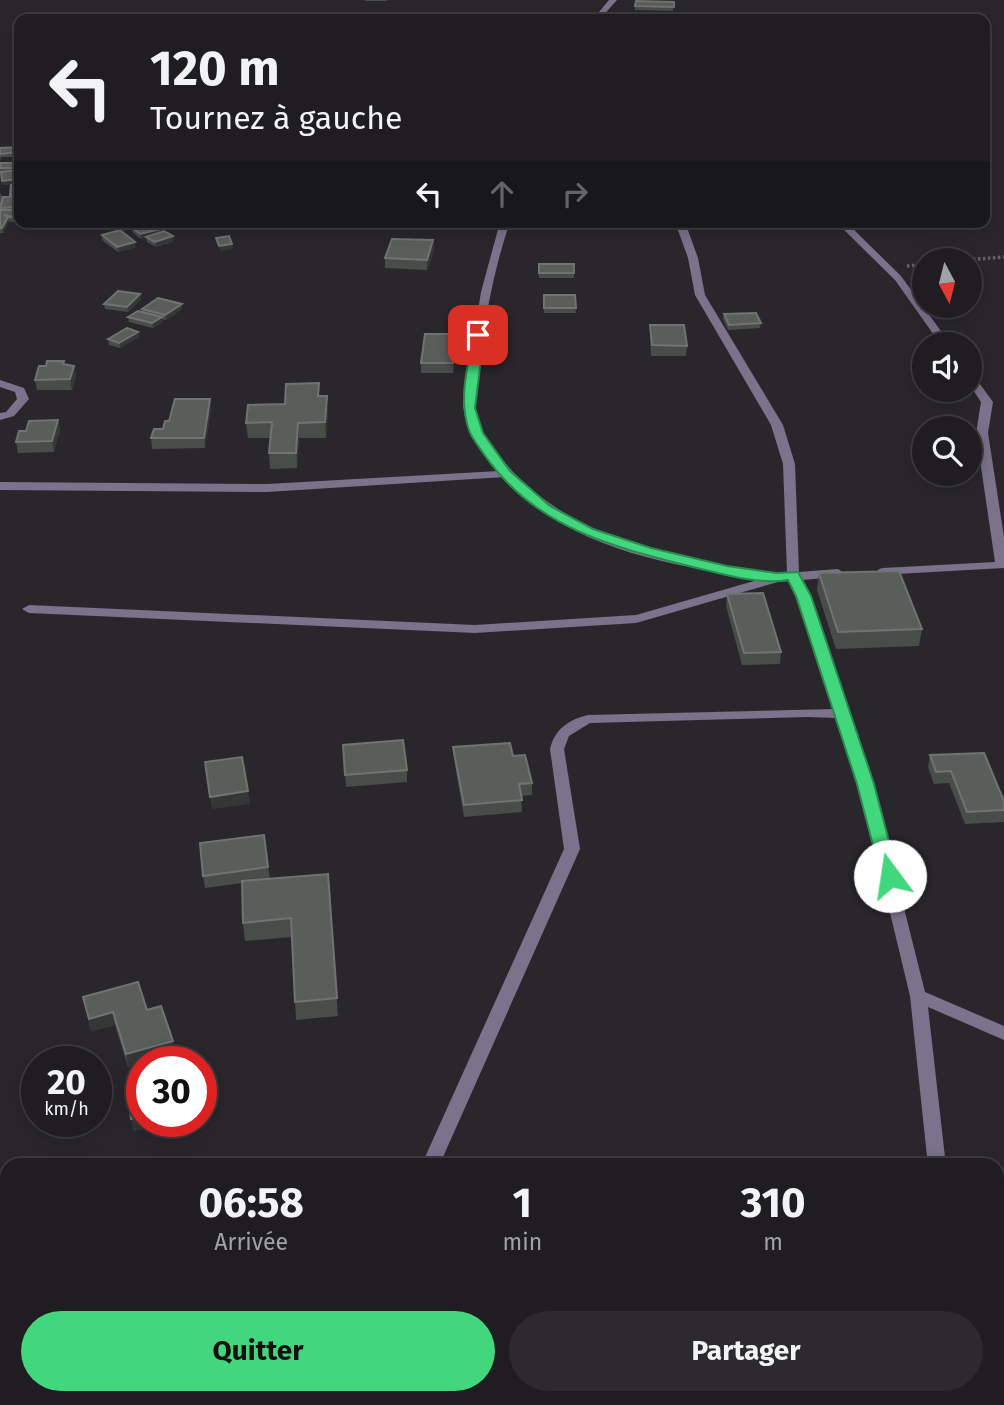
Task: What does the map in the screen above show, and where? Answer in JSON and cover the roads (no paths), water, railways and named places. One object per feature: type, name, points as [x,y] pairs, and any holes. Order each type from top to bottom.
[{"type":"street","points":[[600,14],[613,0]]},
{"type":"street","points":[[503,228],[482,309],[468,408],[476,433],[505,474],[545,509],[588,532],[646,551],[727,571],[785,577],[848,573]]},
{"type":"street","points":[[682,228],[693,258],[700,295],[777,425],[789,464],[785,577],[804,596],[866,784],[918,996],[936,1158]]},
{"type":"street","points":[[846,228],[898,278],[937,332]]},
{"type":"street","points":[[0,383],[20,390],[23,399],[10,414],[0,417]]},
{"type":"street","points":[[876,572],[1002,565],[982,433],[987,402],[982,395]]},
{"type":"street","points":[[0,486],[267,488],[505,474]]},
{"type":"street","points":[[29,609],[475,629],[636,619],[785,577]]},
{"type":"street","points":[[434,1158],[572,849],[557,749],[560,734],[567,727],[588,719],[842,714]]},
{"type":"street","points":[[918,996],[1004,1032]]}]
